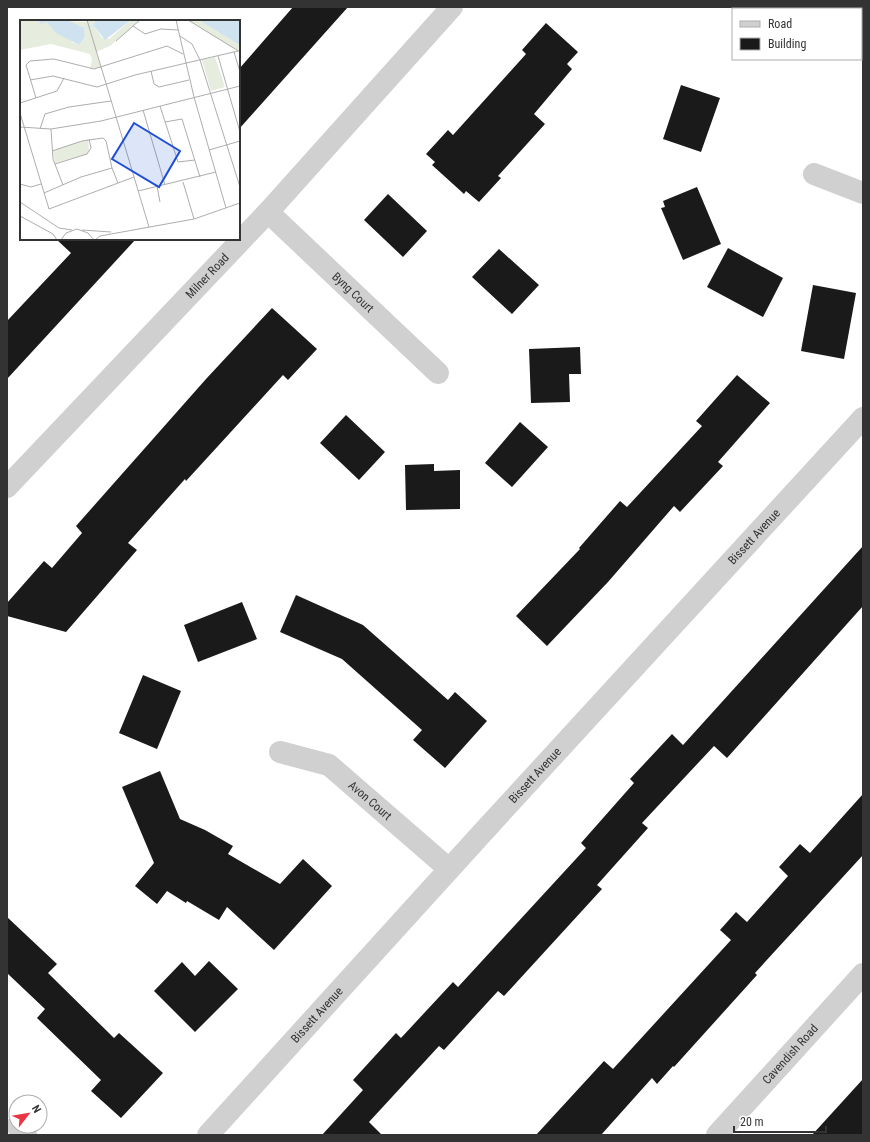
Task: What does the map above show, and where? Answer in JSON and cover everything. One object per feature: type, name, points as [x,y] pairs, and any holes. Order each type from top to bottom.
[{"type":"street","name":"Milner Road","points":[[7,487],[268,212],[452,7]]},
{"type":"street","points":[[814,174],[863,193]]},
{"type":"street","name":"Byng Court","points":[[268,212],[438,373]]},
{"type":"street","name":"Bissett Avenue","points":[[208,1135],[448,870],[863,418]]},
{"type":"street","name":"Avon Court","points":[[280,752],[329,765],[448,870]]},
{"type":"street","name":"Cavendish Road","points":[[717,1135],[863,974]]},
{"type":"building","points":[[293,7],[348,7],[240,128],[240,68]]},
{"type":"building","points":[[546,23],[578,52],[567,64],[572,69],[534,114],[545,124],[498,176],[501,178],[479,202],[466,191],[464,194],[432,165],[435,162],[426,154],[448,130],[453,135],[526,54],[522,50]]},
{"type":"building","points":[[681,85],[720,98],[701,152],[663,139]]},
{"type":"building","points":[[697,187],[721,244],[683,260],[661,208],[665,207],[663,201]]},
{"type":"building","points":[[388,194],[427,231],[403,257],[364,220]]},
{"type":"building","points":[[57,240],[135,240],[7,379],[7,321],[71,253]]},
{"type":"building","points":[[728,248],[783,278],[763,317],[707,287]]},
{"type":"building","points":[[499,249],[539,285],[512,314],[472,277]]},
{"type":"building","points":[[813,285],[856,293],[844,359],[801,351]]},
{"type":"building","points":[[272,308],[317,349],[288,380],[283,375],[186,481],[185,479],[128,543],[137,550],[66,632],[7,616],[7,603],[44,561],[52,568],[82,533],[76,526],[206,379]]},
{"type":"building","points":[[580,347],[581,374],[569,374],[570,402],[531,403],[529,349]]},
{"type":"building","points":[[737,375],[770,403],[718,462],[723,466],[680,512],[674,506],[608,582],[547,646],[516,616],[580,549],[579,548],[620,501],[627,507],[702,426],[696,421]]},
{"type":"building","points":[[346,415],[385,452],[359,480],[320,443]]},
{"type":"building","points":[[520,422],[548,447],[512,487],[485,463]]},
{"type":"building","points":[[434,464],[434,471],[460,470],[460,509],[406,510],[405,465]]},
{"type":"building","points":[[863,546],[863,606],[727,758],[714,746],[642,823],[648,828],[597,885],[602,889],[504,996],[498,991],[444,1050],[439,1046],[369,1122],[382,1135],[322,1135],[363,1090],[353,1080],[396,1033],[401,1038],[453,982],[458,987],[586,848],[581,843],[634,783],[630,779],[672,734],[683,745]]},
{"type":"building","points":[[296,595],[363,625],[448,700],[455,692],[487,721],[445,768],[413,740],[422,730],[342,659],[280,632]]},
{"type":"building","points":[[242,602],[257,639],[198,662],[184,625]]},
{"type":"building","points":[[143,675],[181,691],[157,749],[119,733]]},
{"type":"building","points":[[160,771],[180,819],[205,830],[233,846],[228,854],[280,884],[303,859],[332,886],[274,950],[227,907],[219,920],[187,901],[186,903],[167,891],[157,904],[135,886],[154,863],[122,787]]},
{"type":"building","points":[[863,794],[863,855],[755,973],[757,975],[674,1067],[673,1066],[657,1084],[652,1078],[601,1135],[536,1135],[604,1061],[613,1069],[731,940],[720,930],[736,912],[747,922],[788,876],[779,867],[800,844],[810,853]]},
{"type":"building","points":[[7,917],[57,964],[48,973],[114,1038],[119,1033],[163,1073],[121,1118],[91,1091],[101,1080],[37,1018],[45,1009],[7,973]]},
{"type":"building","points":[[209,961],[238,989],[195,1032],[154,991],[182,962],[195,976]]},
{"type":"building","points":[[863,1079],[863,1135],[812,1135]]}]
